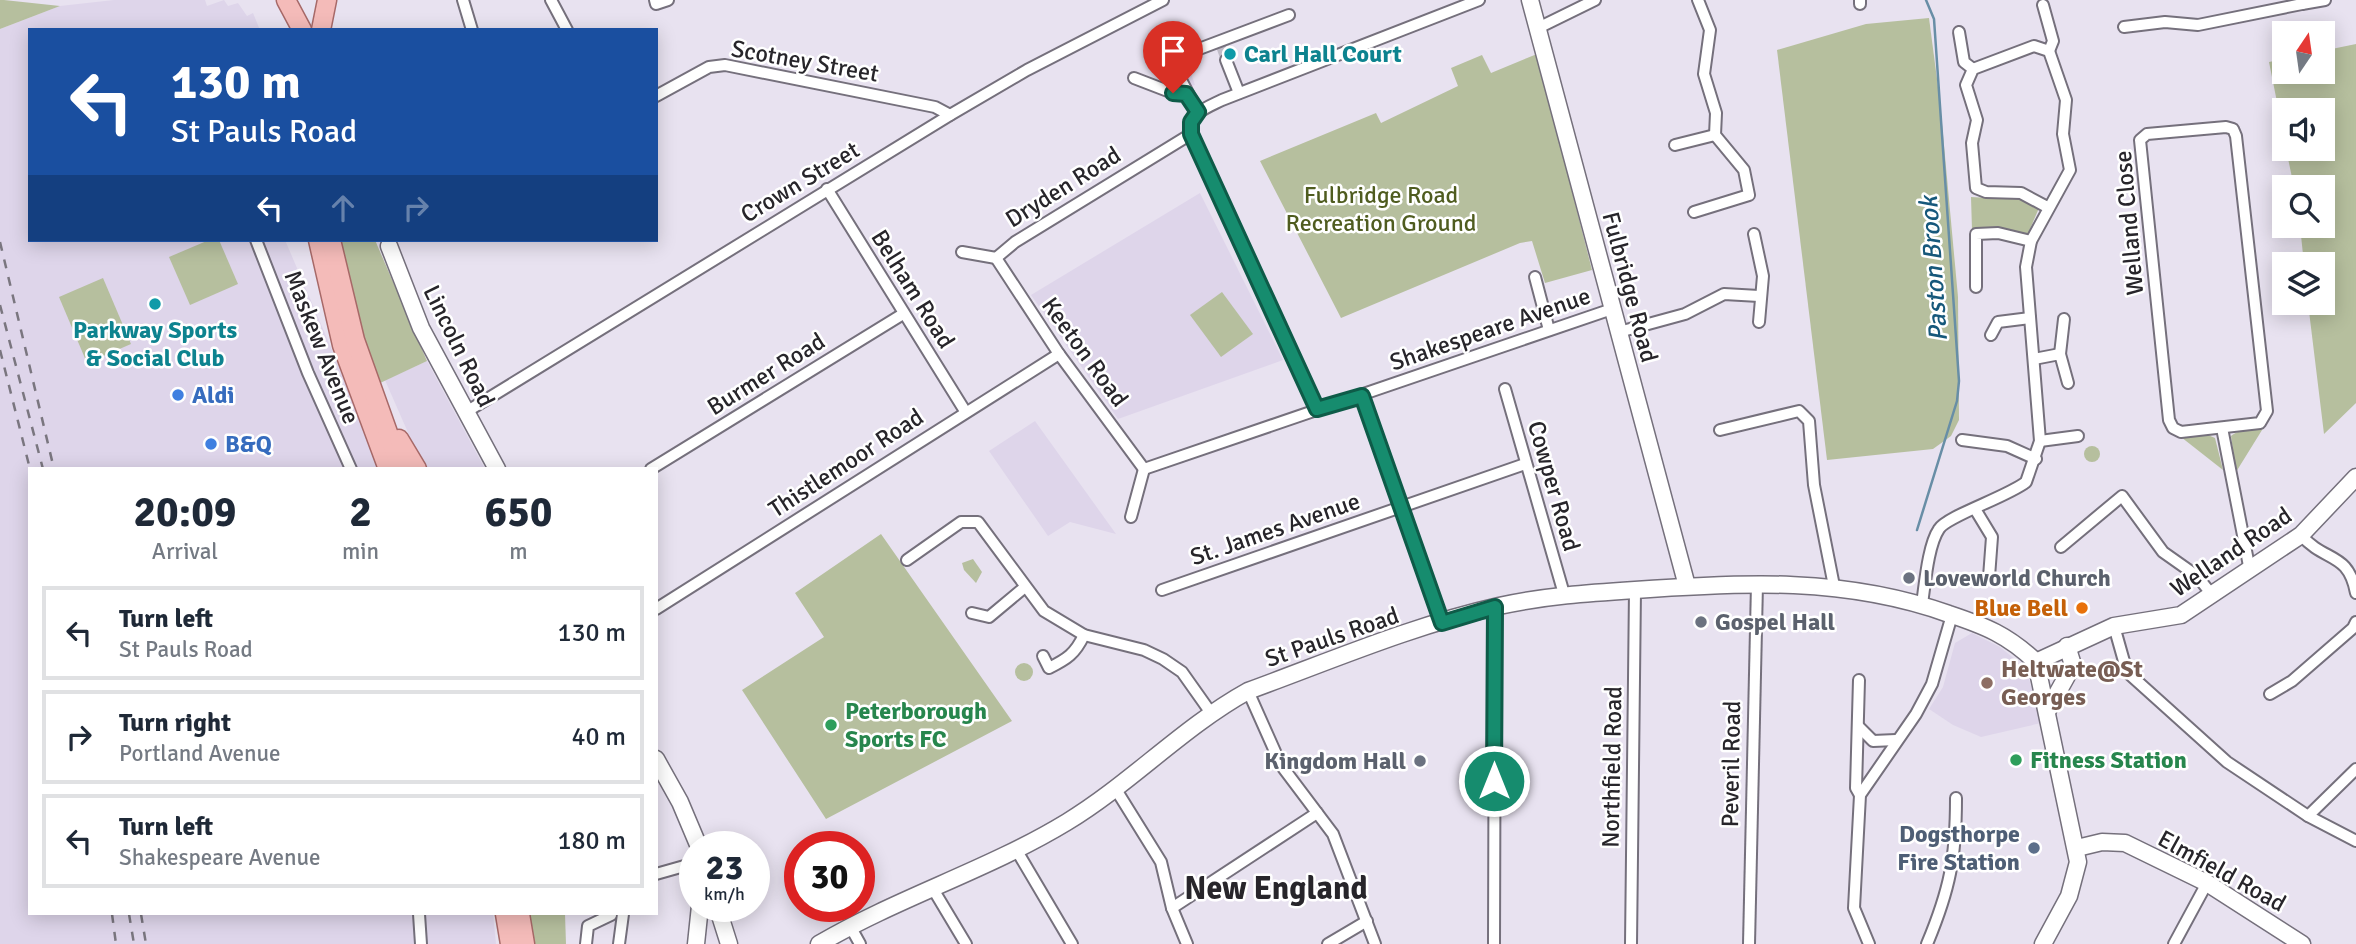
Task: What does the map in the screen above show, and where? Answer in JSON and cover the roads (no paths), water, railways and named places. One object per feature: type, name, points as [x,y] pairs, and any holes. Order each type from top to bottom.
[{"type":"main road","points":[[286,0],[301,28]]},
{"type":"main road","points":[[321,28],[327,0]]},
{"type":"main road","points":[[319,242],[387,467]]},
{"type":"main road","points":[[331,242],[339,311]]},
{"type":"main road","points":[[348,342],[416,467]]},
{"type":"main road","points":[[373,385],[400,467]]},
{"type":"main road","points":[[505,915],[510,944]]},
{"type":"main road","points":[[520,915],[525,944]]},
{"type":"street","points":[[463,0],[471,28]]},
{"type":"street","points":[[551,0],[566,28]]},
{"type":"street","points":[[655,2],[668,0]]},
{"type":"street","name":"Crown Street","points":[[466,412],[950,115],[1027,70],[1163,0]]},
{"type":"street","points":[[1317,409],[1191,134],[1191,122],[1198,112],[1239,93],[1479,0]]},
{"type":"street","name":"Fulbridge Road","points":[[1530,0],[1687,586]]},
{"type":"street","points":[[1538,27],[1595,0]]},
{"type":"street","points":[[1694,212],[1749,195],[1744,170],[1716,135],[1716,113],[1704,74],[1710,30],[1698,0]]},
{"type":"street","points":[[2124,27],[2165,22],[2198,25],[2302,2],[2325,0]]},
{"type":"street","points":[[1922,604],[1939,528],[1952,517],[2012,493],[2026,482],[2036,459],[2040,440],[2026,267],[2031,241],[2070,170],[2063,134],[2066,100],[2049,51],[2053,41],[2043,5]]},
{"type":"street","points":[[1191,52],[1289,15]]},
{"type":"street","points":[[1959,32],[1964,62],[1973,69]]},
{"type":"street","points":[[2049,51],[2034,47],[1973,69],[1966,85],[1977,120],[1972,143],[1976,188],[1986,192],[2021,193],[2049,208]]},
{"type":"street","points":[[1170,59],[1186,94],[1198,112]]},
{"type":"street","points":[[1226,60],[1239,93]]},
{"type":"street","name":"Scotney Street","points":[[658,95],[709,66],[725,65],[935,107],[950,115]]},
{"type":"street","points":[[1134,78],[1173,93],[1186,94]]},
{"type":"street","name":"Welland Close","points":[[2226,127],[2233,130],[2236,136],[2267,411],[2260,423],[2222,428],[2181,432],[2173,428],[2169,420],[2139,148],[2140,140],[2147,134],[2226,127]]},
{"type":"street","name":"Dryden Road","points":[[996,258],[1015,242],[1191,134]]},
{"type":"street","points":[[1675,145],[1716,135]]},
{"type":"street","name":"Belham Road","points":[[827,189],[965,411]]},
{"type":"street","points":[[1976,287],[1976,234],[1998,233],[2031,241]]},
{"type":"street","points":[[1754,234],[1763,276],[1759,296],[1759,322]]},
{"type":"street","name":"Maskew Avenue","points":[[257,242],[308,373],[350,467]]},
{"type":"street","name":"Lincoln Road","points":[[392,242],[421,328],[496,467]]},
{"type":"street","points":[[962,252],[996,258]]},
{"type":"street","name":"Keeton Road","points":[[996,258],[1059,354],[1144,469]]},
{"type":"street","points":[[1535,277],[1549,330]]},
{"type":"street","points":[[1619,332],[1685,314],[1724,294],[1759,296]]},
{"type":"street","name":"Shakespeare Avenue","points":[[1144,469],[1612,309]]},
{"type":"street","name":"Burmer Road","points":[[654,467],[903,314]]},
{"type":"street","points":[[1990,335],[1998,322],[2030,318]]},
{"type":"street","points":[[2064,318],[2060,354],[2068,383]]},
{"type":"street","name":"Thistlemoor Road","points":[[658,608],[1059,354]]},
{"type":"street","points":[[2034,359],[2060,354]]},
{"type":"street","name":"Cowper Road","points":[[1505,389],[1564,594]]},
{"type":"street","points":[[1362,396],[1442,623]]},
{"type":"street","points":[[1720,429],[1799,411],[1805,415],[1809,421],[1814,485],[1834,586]]},
{"type":"street","points":[[2222,428],[2250,570]]},
{"type":"street","points":[[2040,440],[2078,436]]},
{"type":"street","points":[[1962,440],[2007,446],[2036,459]]},
{"type":"street","name":"St. James Avenue","points":[[1162,590],[1525,464]]},
{"type":"street","points":[[1131,517],[1144,469]]},
{"type":"street","name":"Welland Road","points":[[2036,662],[2114,626],[2169,619],[2213,596],[2301,535],[2356,477]]},
{"type":"street","points":[[2061,547],[2132,487]]},
{"type":"street","points":[[2122,496],[2163,552],[2197,576],[2213,596]]},
{"type":"street","points":[[1975,509],[1992,537],[1989,577]]},
{"type":"street","points":[[907,560],[961,522],[978,522],[1044,611],[1084,635],[1144,650],[1163,659],[1182,672],[1211,713]]},
{"type":"street","points":[[2301,535],[2320,554],[2340,561],[2352,573],[2356,593]]},
{"type":"street","points":[[1979,555],[1992,558]]},
{"type":"street","name":"Peveril Road","points":[[1749,944],[1756,584]]},
{"type":"street","name":"St Pauls Road","points":[[819,944],[850,926],[1017,851],[1069,821],[1211,713],[1248,691],[1495,607],[1564,594],[1687,586],[1834,586],[1922,604],[1952,615],[2004,635],[2036,662]]},
{"type":"street","points":[[972,613],[989,617],[1025,587]]},
{"type":"street","name":"Northfield Road","points":[[1631,944],[1635,590]]},
{"type":"street","points":[[1494,944],[1495,607]]},
{"type":"street","points":[[1870,944],[1854,908],[1860,795],[1932,684],[1952,615]]},
{"type":"street","points":[[2270,694],[2292,681],[2347,634],[2356,622]]},
{"type":"street","points":[[2114,626],[2127,672],[2227,762],[2308,816],[2356,841]]},
{"type":"street","points":[[1043,656],[1049,668],[1063,661],[1075,654],[1084,635]]},
{"type":"street","points":[[2048,710],[2073,666],[2067,646]]},
{"type":"street","points":[[2036,662],[2078,862],[2073,886],[2043,944]]},
{"type":"street","points":[[1859,680],[1856,788],[1860,795]]},
{"type":"street","points":[[1248,691],[1281,765],[1333,834],[1375,944]]},
{"type":"street","points":[[1858,726],[1873,741],[1896,740]]},
{"type":"street","points":[[658,763],[692,831]]},
{"type":"street","points":[[2308,816],[2356,769]]},
{"type":"street","points":[[1115,788],[1161,862],[1172,908],[1187,944]]},
{"type":"street","points":[[1927,944],[1950,882],[1956,851],[1956,798]]},
{"type":"street","points":[[1172,908],[1317,813]]},
{"type":"street","name":"Elmfield Road","points":[[2077,848],[2102,842],[2124,843],[2207,883],[2292,941]]},
{"type":"street","points":[[1017,851],[1072,944]]},
{"type":"street","points":[[658,873],[679,868]]},
{"type":"street","points":[[2174,944],[2207,883]]},
{"type":"street","points":[[933,889],[966,944]]},
{"type":"street","points":[[419,915],[421,944]]},
{"type":"street","points":[[586,944],[588,926],[615,915]]},
{"type":"street","points":[[617,915],[619,944]]},
{"type":"street","points":[[1328,944],[1367,921]]},
{"type":"street","points":[[696,940],[698,922]]},
{"type":"street","points":[[722,922],[728,939]]},
{"type":"street","points":[[850,926],[860,944]]},
{"type":"street","points":[[696,940],[707,929],[728,939]]},
{"type":"waterway","name":"Paston Brook","points":[[1917,530],[1957,401],[1959,381],[1934,19],[1926,0]]},
{"type":"tunnel","points":[[1221,46],[1226,60]]},
{"type":"railway","points":[[0,242],[54,467]]},
{"type":"railway","points":[[0,305],[42,467]]},
{"type":"railway","points":[[0,350],[29,467]]},
{"type":"railway","points":[[112,915],[116,944]]},
{"type":"railway","points":[[129,915],[134,944]]},
{"type":"railway","points":[[141,915],[146,944]]},
{"type":"place","name":"Carl Hall Court","points":[[1230,54]]},
{"type":"place","name":"Parkway Sports & Social Club","points":[[155,304]]},
{"type":"place","name":"Aldi","points":[[178,395]]},
{"type":"place","name":"B&Q","points":[[211,444]]},
{"type":"place","name":"Loveworld Church","points":[[1909,578]]},
{"type":"place","name":"Blue Bell","points":[[2082,608]]},
{"type":"place","name":"Gospel Hall","points":[[1701,622]]},
{"type":"place","name":"Heltwate@St Georges","points":[[1987,683]]},
{"type":"place","name":"Peterborough Sports FC","points":[[831,725]]},
{"type":"place","name":"Fitness Station","points":[[2016,760]]},
{"type":"place","name":"Kingdom Hall","points":[[1420,761]]},
{"type":"place","name":"Dogsthorpe Fire Station","points":[[2034,848]]},
{"type":"district","name":"New England","points":[[1276,888]]},
{"type":"park label","name":"Fulbridge Road Recreation Ground","points":[[1381,209]]}]
